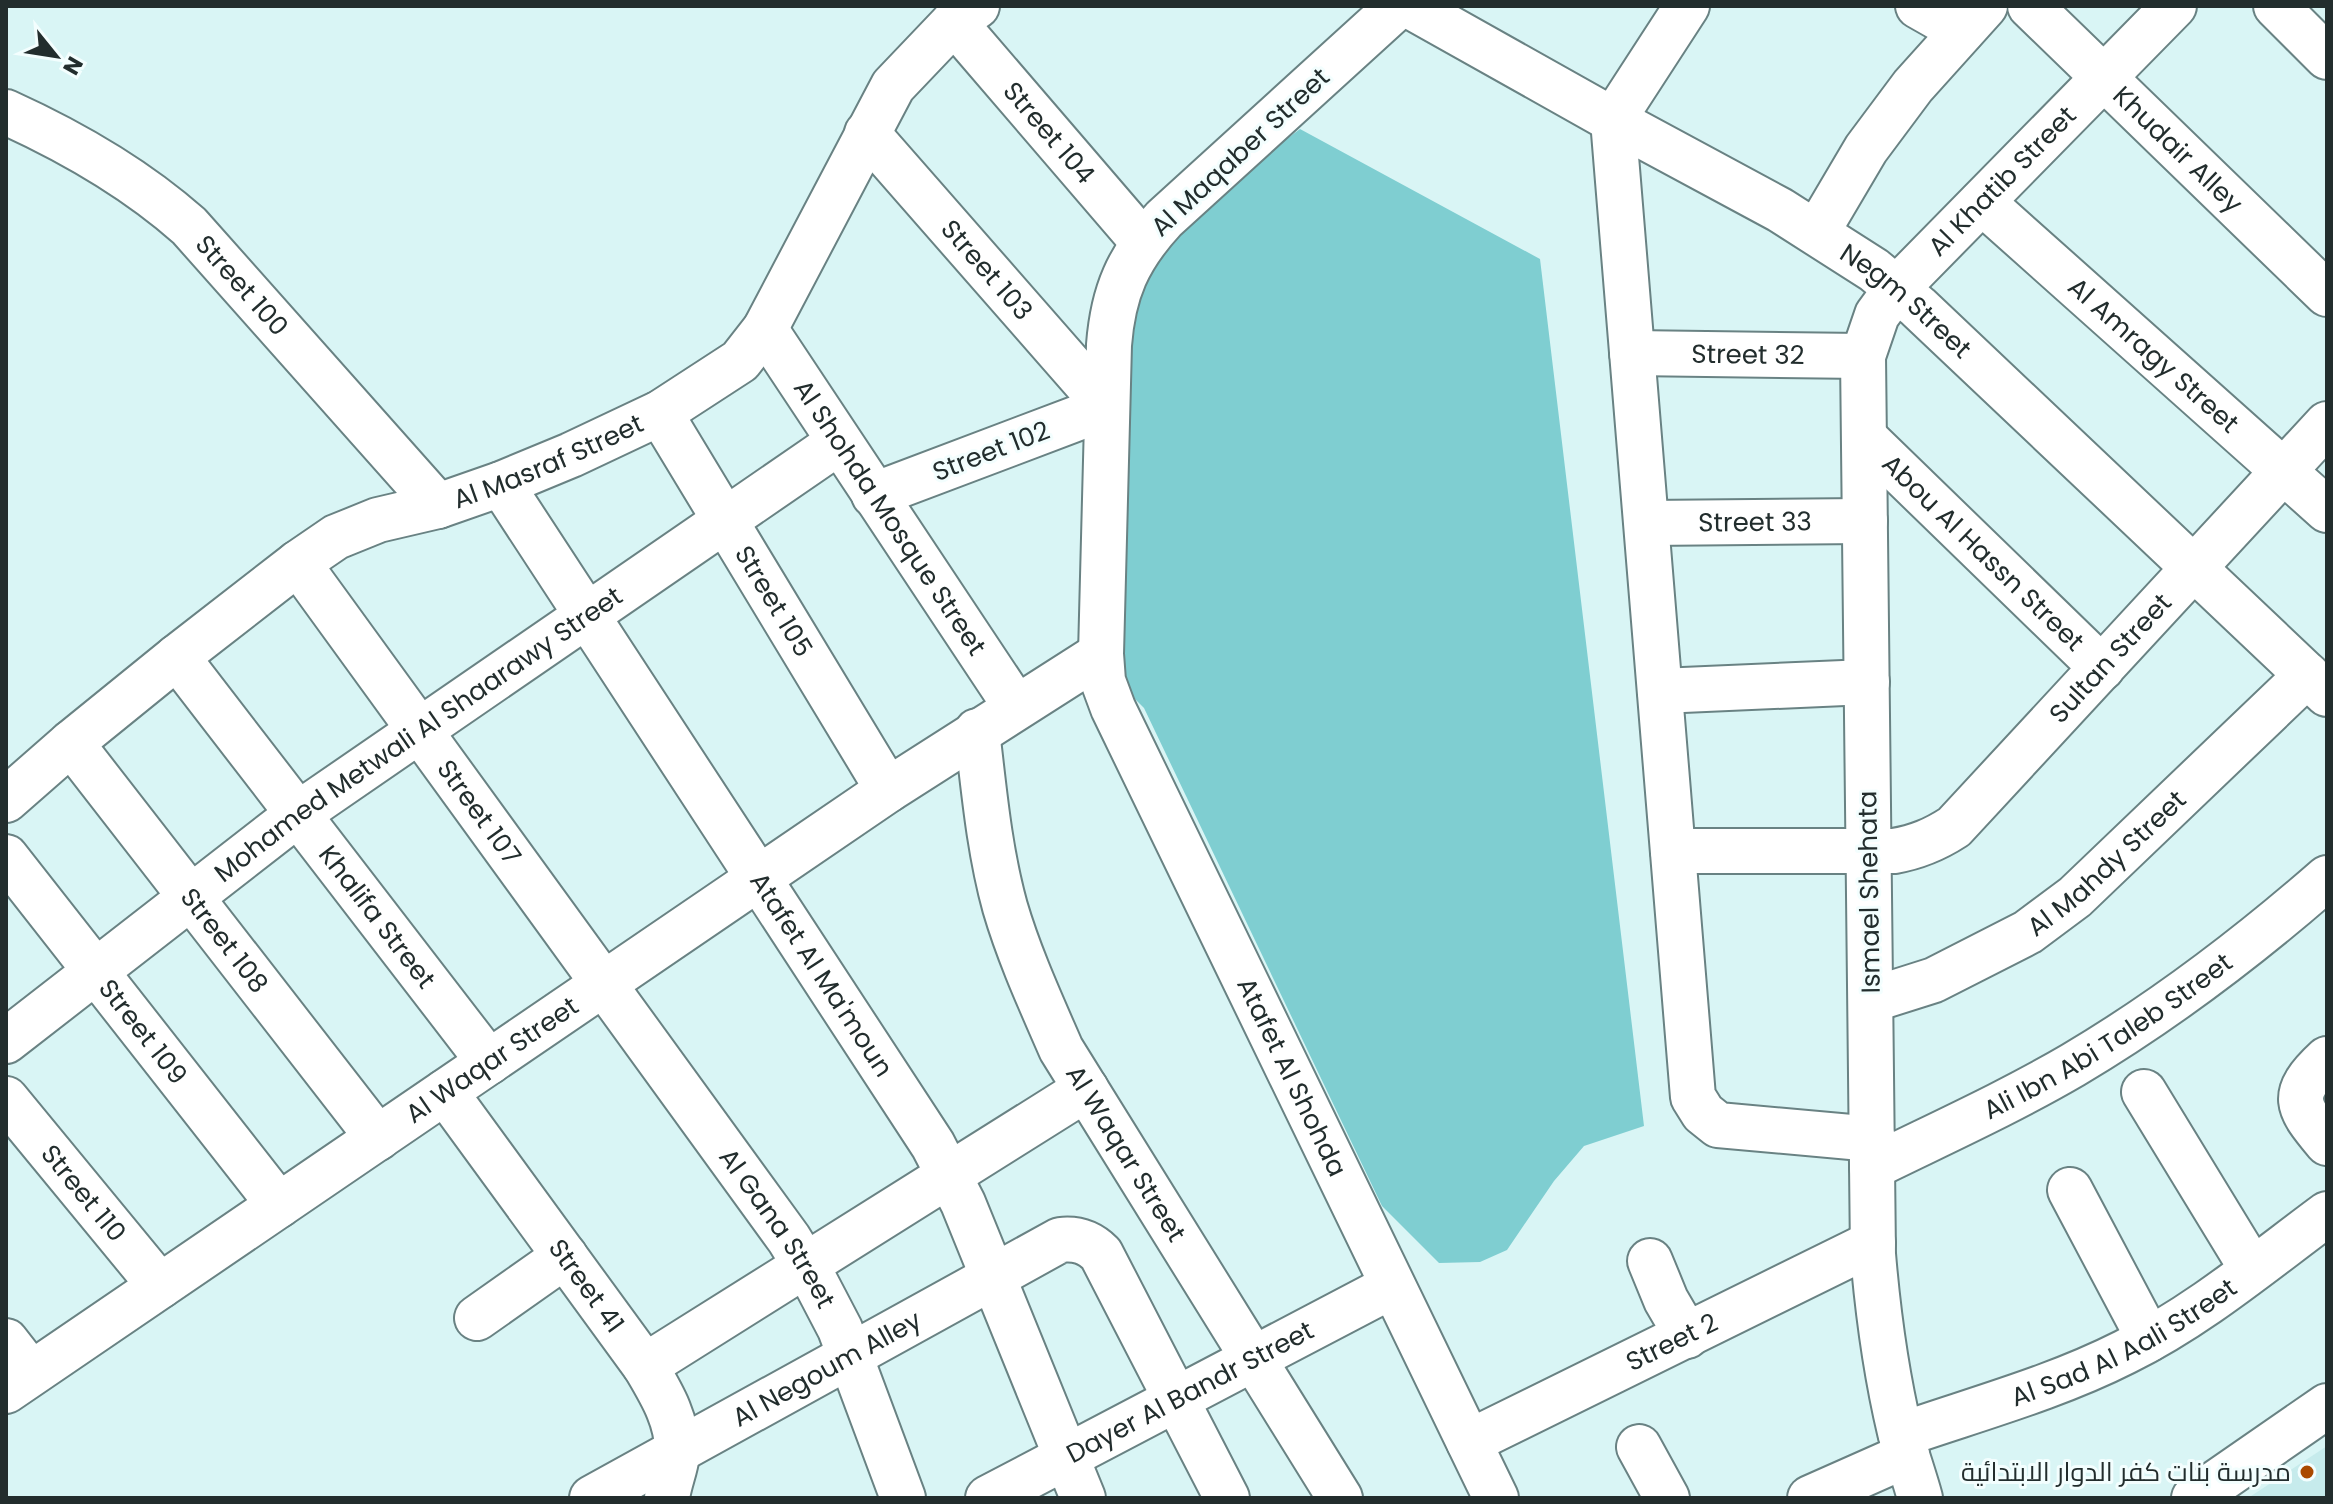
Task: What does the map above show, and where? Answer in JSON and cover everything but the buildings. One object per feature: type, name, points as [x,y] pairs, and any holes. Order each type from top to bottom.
[{"type":"street","name":"Al Maqaber Street","points":[[1101,654],[1111,320],[1127,268],[1143,242],[1164,219],[1398,6]]},
{"type":"street","name":"Negm Street","points":[[1410,6],[1817,232],[1874,270],[1918,307],[2317,684]]},
{"type":"street","points":[[1687,6],[1613,120],[1693,1097],[1703,1113],[1718,1125],[1872,1153]]},
{"type":"street","points":[[1817,232],[1866,149],[1913,86],[1974,18],[1918,6]]},
{"type":"street","name":"Khudair Alley","points":[[2030,6],[2327,294]]},
{"type":"street","name":"Al Khatib Street","points":[[1896,289],[2174,6]]},
{"type":"street","points":[[2276,6],[2327,57]]},
{"type":"street","name":"Street 104","points":[[965,14],[1143,242]]},
{"type":"street","name":"Al Masraf Street","points":[[6,800],[177,657],[336,537],[378,520],[438,506],[571,455],[660,413],[740,361],[765,329],[893,86],[965,14]]},
{"type":"street","name":"Street 100","points":[[6,112],[102,162],[159,199],[189,226],[438,506]]},
{"type":"street","name":"Street 103","points":[[867,133],[1107,407]]},
{"type":"street","name":"Al Amragy Street","points":[[1982,202],[2327,510]]},
{"type":"street","name":"Ismael Shehata","points":[[1896,289],[1877,315],[1863,356],[1873,1243],[1882,1340],[1904,1445],[1920,1498]]},
{"type":"street","name":"Al Shohda Mosque Street","points":[[765,329],[1016,707]]},
{"type":"street","name":"Street 32","points":[[1632,353],[1863,356]]},
{"type":"street","name":"Street 102","points":[[874,495],[1107,407]]},
{"type":"street","name":"Street 105","points":[[660,413],[888,790]]},
{"type":"street","name":"Sultan Street","points":[[1673,851],[1894,851],[1934,840],[1954,827],[2327,424]]},
{"type":"street","name":"Abou Al Hassn Street","points":[[1864,437],[2102,668]]},
{"type":"street","name":"Mohamed Metwali Al Shaarawy Street","points":[[6,1041],[298,814],[839,442]]},
{"type":"street","name":"Atafet Al Ma'moun","points":[[501,484],[933,1145],[963,1203],[1083,1498]]},
{"type":"street","name":"Street 33","points":[[1647,523],[1865,521]]},
{"type":"street","name":"Street 107","points":[[298,563],[605,984]]},
{"type":"street","name":"Al Waqar Street","points":[[14,1368],[160,1286],[888,790],[1101,654]]},
{"type":"street","name":"Atafet Al Shohda","points":[[1101,654],[1103,681],[1113,708],[1496,1498]]},
{"type":"street","name":"Khalifa Street","points":[[177,657],[489,1062]]},
{"type":"street","points":[[1660,691],[1867,682]]},
{"type":"street","name":"Al Mahdy Street","points":[[1871,1000],[1934,980],[2028,932],[2075,897],[2317,684]]},
{"type":"street","name":"Al Waqar Street","points":[[977,731],[994,860],[1006,908],[1061,1049],[1340,1498]]},
{"type":"street","name":"Street 108","points":[[71,743],[378,1138]]},
{"type":"street","name":"Street 109","points":[[6,857],[279,1205]]},
{"type":"street","name":"Ali Ibn Abi Taleb Street","points":[[1872,1153],[2036,1085],[2111,1042],[2241,952],[2327,878]]},
{"type":"street","name":"Al Gana Street","points":[[605,984],[755,1190],[805,1265],[840,1329],[903,1498]]},
{"type":"street","points":[[2327,1059],[2306,1082],[2301,1103],[2304,1115],[2327,1143]]},
{"type":"street","points":[[645,1366],[1086,1089]]},
{"type":"street","name":"Street 41","points":[[445,1092],[645,1366],[668,1405],[677,1451],[667,1498]]},
{"type":"street","points":[[2144,1092],[2252,1269]]},
{"type":"street","name":"Street 110","points":[[6,1099],[160,1286]]},
{"type":"street","points":[[2070,1190],[2149,1339]]},
{"type":"street","name":"Al Sad Al Aali Street","points":[[1810,1498],[1904,1445],[2074,1376],[2149,1339],[2175,1324],[2327,1214]]},
{"type":"street","name":"Al Negoum Alley","points":[[592,1498],[1060,1240],[1084,1242],[1101,1254],[1176,1400]]},
{"type":"street","name":"Street 2","points":[[1469,1442],[1873,1243]]},
{"type":"street","points":[[477,1318],[565,1256]]},
{"type":"street","points":[[1650,1261],[1666,1300],[1687,1336]]},
{"type":"street","name":"Dayer Al Bandr Street","points":[[988,1498],[1392,1286]]},
{"type":"street","points":[[1176,1400],[1227,1498]]},
{"type":"street","points":[[2194,1498],[2327,1406]]},
{"type":"street","points":[[1639,1447],[1667,1498]]},
{"type":"shaded area","points":[[1300,129],[1540,259],[1644,1126],[1584,1146],[1554,1181],[1507,1250],[1480,1262],[1439,1263],[1382,1206],[1144,708],[1116,680],[1132,267],[1177,221]]},
{"type":"shaded area","name":"مدرسة بنات كفر الدوار الابتدائية","points":[[2327,1446],[2327,1498],[2248,1498]]},
{"type":"place","name":"مدرسة بنات كفر الدوار الابتدائية","points":[[2307,1472]]}]
